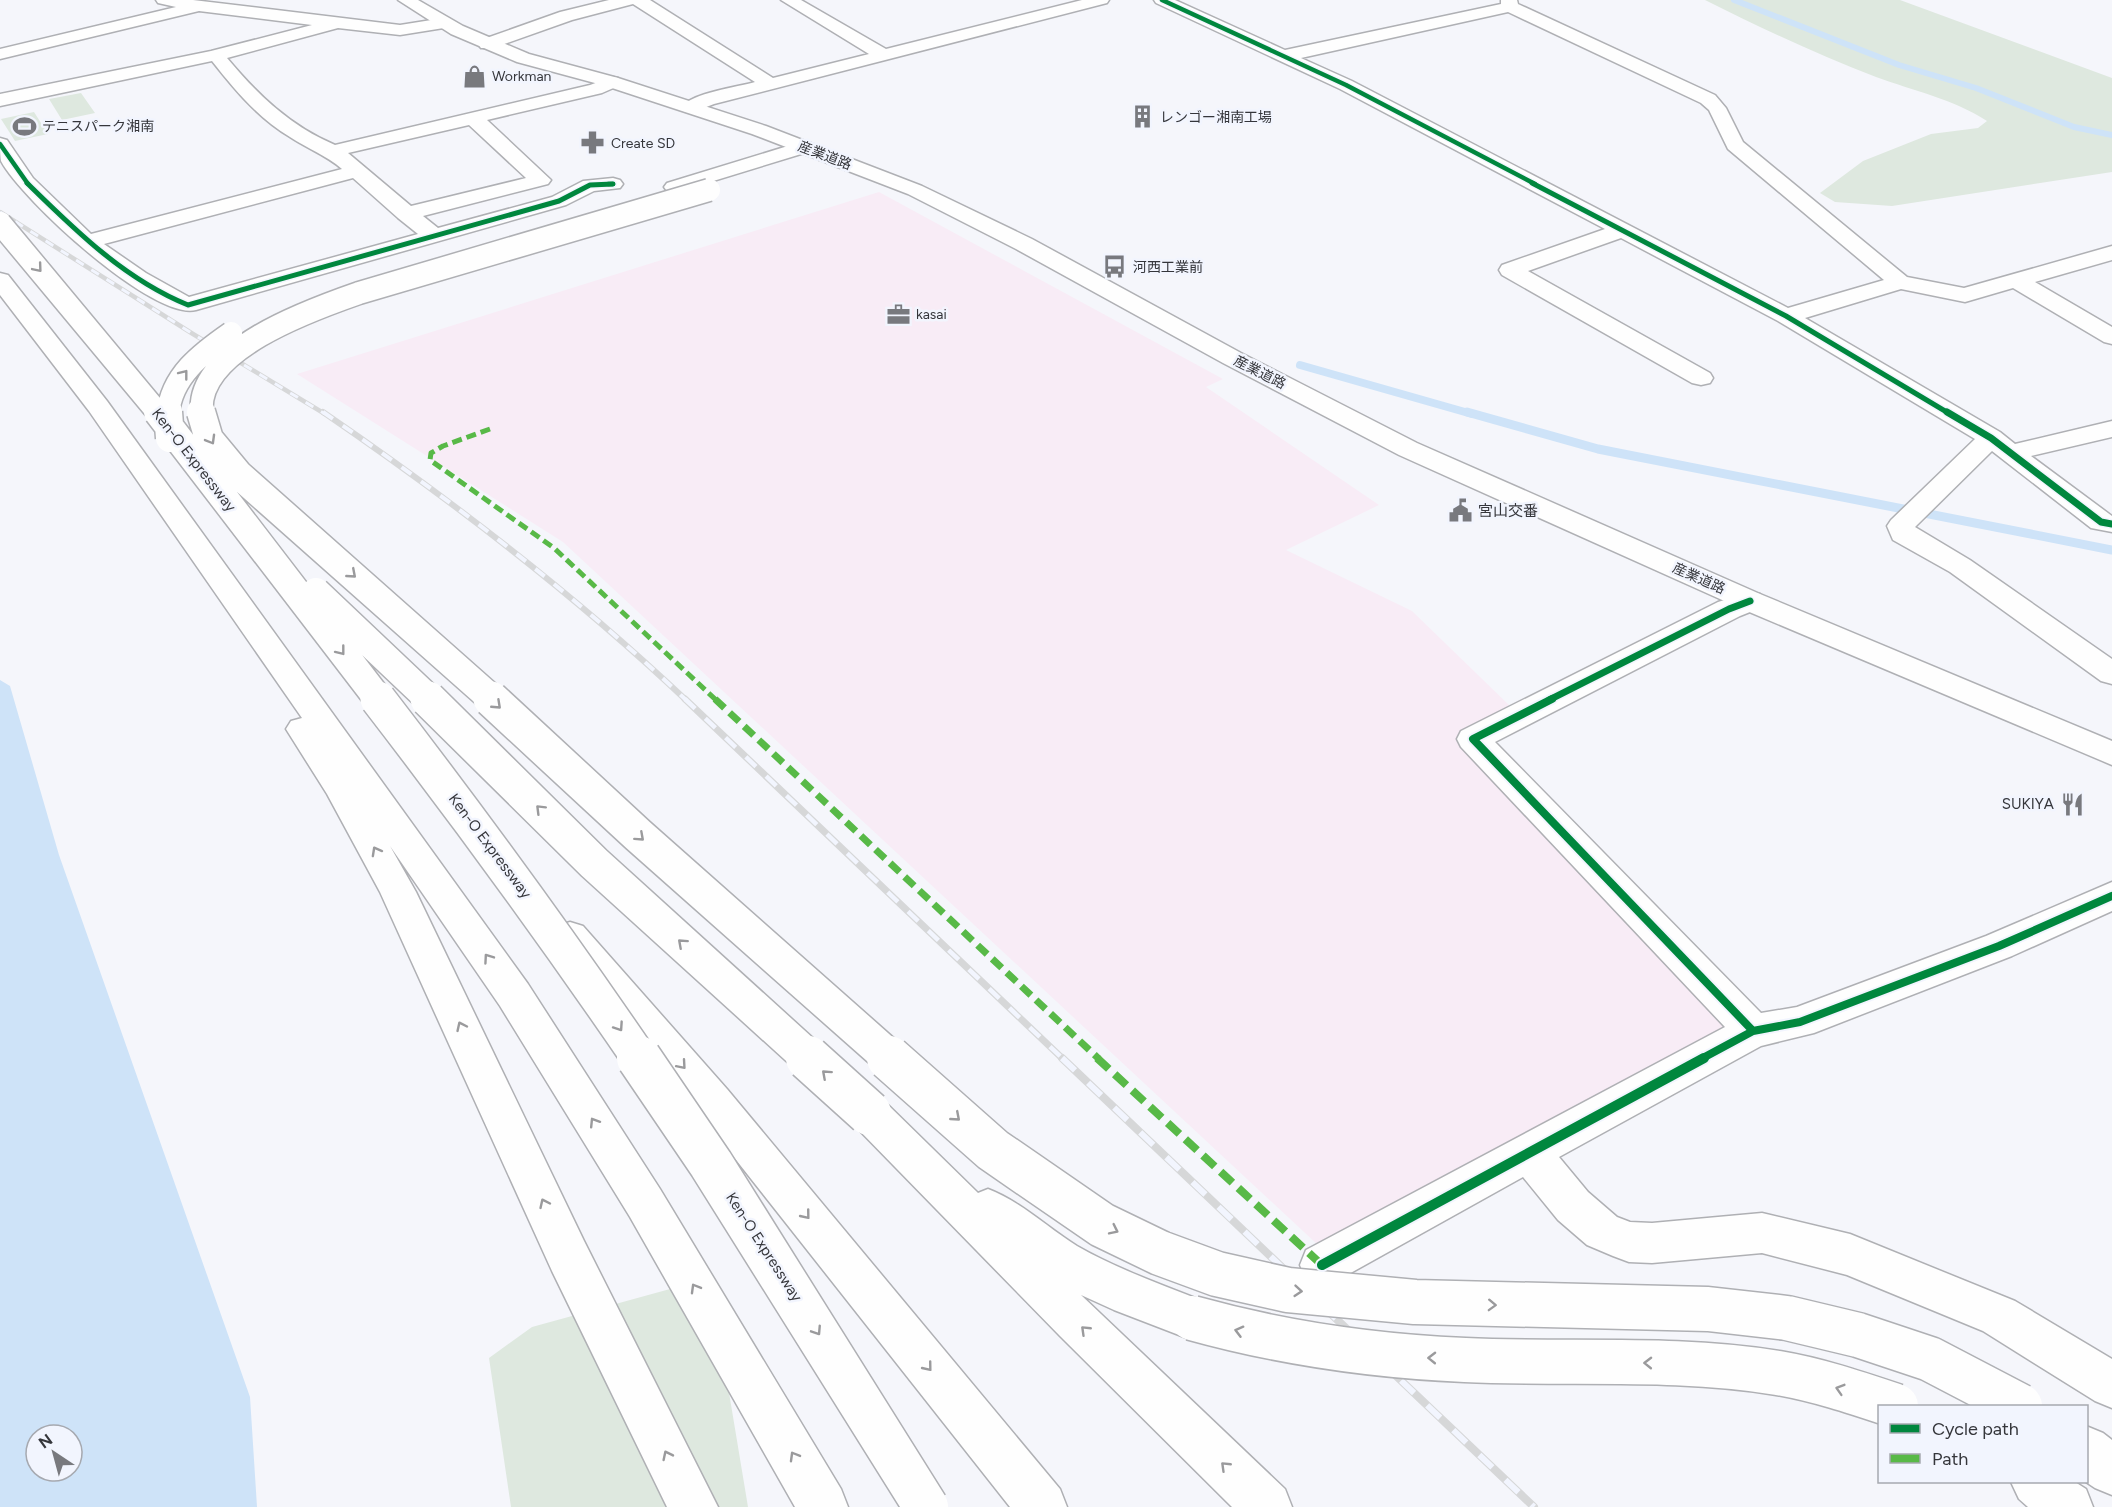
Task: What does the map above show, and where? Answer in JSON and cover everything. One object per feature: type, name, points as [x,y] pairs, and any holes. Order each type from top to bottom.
[{"type":"main road","points":[[164,0],[399,30],[444,23]]},
{"type":"main road","points":[[0,54],[230,0]]},
{"type":"main road","name":"産業道路","points":[[406,0],[444,23],[523,58],[612,82],[691,107],[915,190],[1408,449],[1750,601],[2112,754]]},
{"type":"main road","points":[[488,44],[566,16],[628,0]]},
{"type":"main road","points":[[639,0],[770,84]]},
{"type":"main road","points":[[789,0],[884,55]]},
{"type":"main road","points":[[691,107],[707,100],[1101,0]]},
{"type":"main road","points":[[1162,0],[1346,85],[1786,316],[2001,446],[2101,522],[2112,524]]},
{"type":"main road","points":[[1284,56],[1509,3],[1708,99],[1718,108],[1735,145],[1900,282]]},
{"type":"main road","points":[[0,100],[217,56],[279,41],[336,23]]},
{"type":"main road","points":[[217,56],[259,106],[307,141],[333,151],[405,214],[434,236]]},
{"type":"main road","points":[[333,151],[596,89],[612,82]]},
{"type":"main road","points":[[405,214],[541,180],[473,118]]},
{"type":"main road","points":[[0,144],[26,182],[87,242],[138,279],[172,299],[188,305],[559,201],[590,185],[613,184]]},
{"type":"main road","points":[[814,151],[674,187],[352,281],[318,292],[260,317],[212,346],[180,377],[172,392],[168,407],[170,435],[186,465],[211,494],[398,669],[594,863],[869,1113],[1076,1321],[1266,1507]]},
{"type":"main road","points":[[814,151],[709,190],[359,293],[310,311],[264,332],[224,360],[205,390],[202,421],[209,439],[238,474],[434,646],[638,835],[993,1150],[1102,1225],[1160,1253],[1217,1274],[1288,1290],[1415,1302],[1708,1309],[1787,1318],[1858,1335],[1930,1359],[2015,1405]]},
{"type":"main road","points":[[87,242],[357,171]]},
{"type":"main road","name":"Ken-O Expressway","points":[[0,223],[143,393],[479,830],[572,959],[711,1164],[926,1507]]},
{"type":"main road","points":[[1623,230],[1510,270],[1701,378]]},
{"type":"main road","points":[[1786,316],[1900,282],[1965,295],[2112,253]]},
{"type":"main road","points":[[0,280],[98,406],[152,481],[514,995],[645,1203],[823,1507]]},
{"type":"main road","points":[[2016,280],[2112,337]]},
{"type":"main road","points":[[2112,429],[2001,446],[1901,526],[1903,534],[1960,566],[2112,674]]},
{"type":"main road","points":[[152,481],[187,552],[341,789],[398,892],[568,1256],[693,1507]]},
{"type":"main road","points":[[1750,601],[1729,609],[1473,739],[1753,1031]]},
{"type":"main road","points":[[479,830],[713,1101],[1042,1507]]},
{"type":"main road","points":[[1322,1265],[1753,1031],[1800,1022],[1999,946],[2112,896]]},
{"type":"main road","points":[[869,1113],[1008,1226],[1054,1256],[1111,1287],[1192,1318],[1260,1337],[1407,1358],[1660,1363],[1738,1369],[1815,1381],[1890,1405]]},
{"type":"main road","points":[[1529,1153],[1573,1206],[1602,1231],[1629,1242],[1652,1243],[1762,1233],[1850,1255],[1999,1316],[2112,1384]]},
{"type":"main road","points":[[2088,1452],[2112,1472]]},
{"type":"main road","points":[[2037,1483],[2068,1507]]},
{"type":"shaded area","points":[[1705,0],[1900,0],[2112,78],[2112,172],[1892,206],[1835,202],[1820,193],[1863,161],[1931,134],[1978,128],[1987,121],[1947,101],[1833,60]]},
{"type":"shaded area","name":"テニスパーク湘南","points":[[81,93],[95,113],[62,120],[49,99]]},
{"type":"shaded area","name":"テニスパーク湘南","points":[[34,112],[48,134],[15,141],[1,119]]},
{"type":"shaded area","points":[[879,192],[1223,379],[1206,387],[1379,505],[1286,550],[1412,611],[1511,707],[1456,740],[1735,1026],[1319,1246],[563,542],[297,374]]},
{"type":"shaded area","points":[[710,1278],[748,1507],[511,1507],[489,1358],[532,1327]]},
{"type":"water","points":[[0,680],[10,686],[59,855],[250,1397],[257,1507],[0,1507]]},
{"type":"waterway","points":[[1734,0],[1899,65],[1976,88],[2074,127],[2112,135]]},
{"type":"waterway","points":[[1300,365],[1472,414]]},
{"type":"waterway","points":[[1467,412],[1598,449],[2112,550]]},
{"type":"railway","points":[[0,212],[325,414]]},
{"type":"railway","points":[[323,412],[418,479],[510,549],[600,623],[686,700]]},
{"type":"railway","points":[[685,699],[1063,1059]]},
{"type":"railway","points":[[1062,1058],[1534,1507]]},
{"type":"marked path","points":[[490,429],[443,446],[431,453],[430,460],[554,548],[1068,1031],[1322,1265]]},
{"type":"cycle path","points":[[1162,0],[1346,85],[1786,316],[1991,438],[2101,522],[2112,524]]},
{"type":"cycle path","points":[[0,144],[26,182],[87,242],[138,278],[173,299],[188,305],[559,201],[590,185],[613,184]]},
{"type":"cycle path","points":[[1750,601],[1729,609],[1473,739],[1753,1031]]},
{"type":"cycle path","points":[[1322,1265],[1753,1031],[1800,1022],[1999,946],[2112,896]]},
{"type":"place","name":"Workman","points":[[474,76]]},
{"type":"place","name":"レンゴー湘南工場","points":[[1142,117]]},
{"type":"place","name":"テニスパーク湘南","points":[[24,126]]},
{"type":"place","name":"Create SD","points":[[593,143]]},
{"type":"place","name":"河西工業前","points":[[1115,267]]},
{"type":"place","name":"kasai","points":[[898,314]]},
{"type":"place","name":"宮山交番","points":[[1460,511]]},
{"type":"place","name":"SUKIYA","points":[[2072,804]]}]
